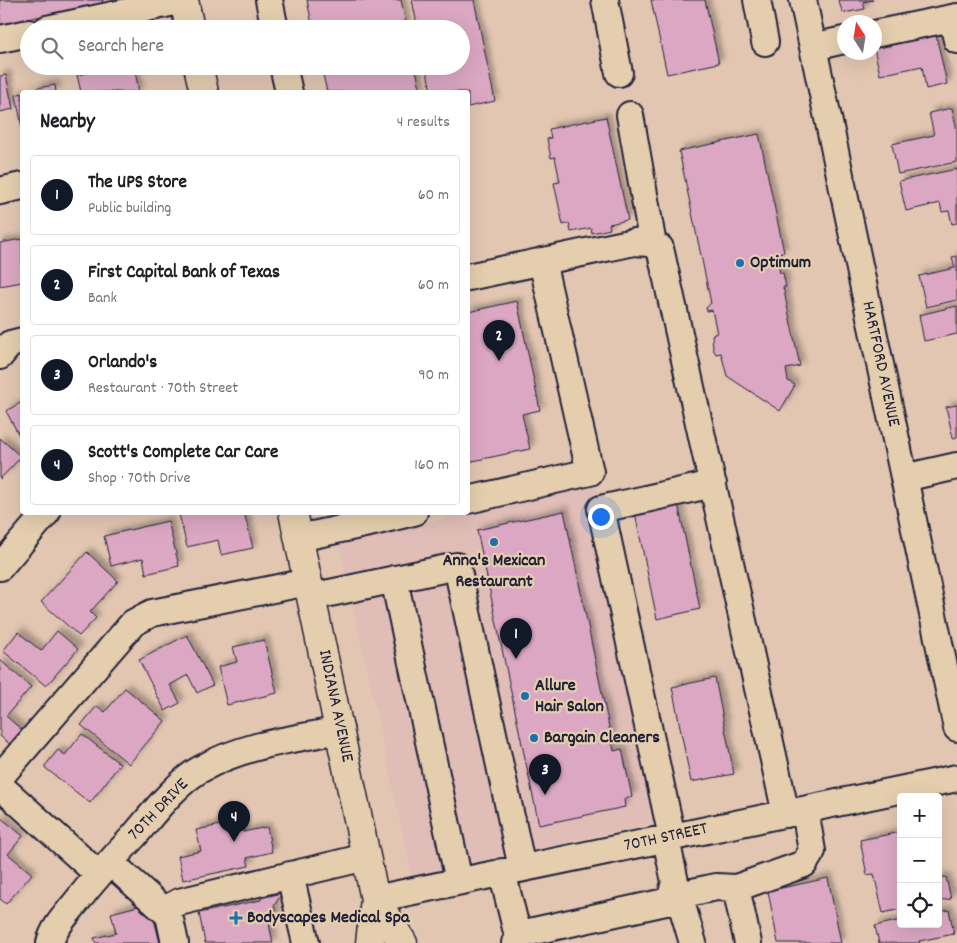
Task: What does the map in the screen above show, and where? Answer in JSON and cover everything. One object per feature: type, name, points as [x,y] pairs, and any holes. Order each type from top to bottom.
[{"type":"main road","points":[[184,0],[188,20]]},
{"type":"main road","points":[[200,75],[204,90]]},
{"type":"main road","name":"INDIANA AVENUE","points":[[296,525],[375,899],[370,943]]},
{"type":"main road","name":"INDIANA AVENUE","points":[[375,899],[403,943]]},
{"type":"street","points":[[90,20],[184,0]]},
{"type":"street","points":[[269,0],[273,20]]},
{"type":"street","points":[[605,0],[619,73]]},
{"type":"street","points":[[757,0],[765,42]]},
{"type":"street","name":"HARTFORD AVENUE","points":[[803,0],[957,728]]},
{"type":"street","points":[[882,33],[955,25]]},
{"type":"street","points":[[0,39],[20,34]]},
{"type":"street","points":[[813,47],[837,42]]},
{"type":"street","points":[[285,75],[289,90]]},
{"type":"street","points":[[630,115],[653,245]]},
{"type":"street","points":[[0,191],[20,186]]},
{"type":"street","points":[[470,277],[634,242],[660,248],[713,484],[796,812],[812,851],[804,864],[736,888],[677,889]]},
{"type":"street","points":[[542,261],[590,472],[601,509],[669,838],[677,889],[693,943]]},
{"type":"street","points":[[0,356],[10,344],[20,342]]},
{"type":"street","points":[[904,478],[957,466]]},
{"type":"street","points":[[470,500],[590,472]]},
{"type":"street","points":[[601,509],[713,484]]},
{"type":"street","points":[[0,567],[44,515]]},
{"type":"street","points":[[296,525],[378,516]]},
{"type":"street","points":[[0,777],[133,623],[152,613],[394,580],[457,566],[512,870],[517,941]]},
{"type":"street","points":[[394,580],[459,881]]},
{"type":"street","name":"70TH DRIVE","points":[[50,943],[51,936],[62,920],[104,868],[175,790],[200,769],[231,755],[271,744],[340,730]]},
{"type":"street","name":"70TH STREET","points":[[375,899],[957,778]]},
{"type":"street","points":[[0,786],[104,868],[164,910],[169,915],[175,943]]},
{"type":"street","points":[[164,910],[179,902],[366,857]]},
{"type":"street","points":[[290,875],[306,943]]},
{"type":"street","points":[[736,888],[748,943]]},
{"type":"street","points":[[517,941],[525,934],[670,901],[677,889]]},
{"type":"shaded area","points":[[597,486],[670,820],[412,876],[339,542]]},
{"type":"building","points":[[0,0],[103,0],[102,3],[0,25]]},
{"type":"building","points":[[307,0],[401,0],[405,20],[311,20]]},
{"type":"building","points":[[412,0],[474,0],[495,101],[470,107],[470,90],[431,90],[428,75],[470,75],[470,20],[416,20]]},
{"type":"building","points":[[651,0],[705,0],[719,63],[667,74]]},
{"type":"building","points":[[838,0],[873,0],[863,2],[865,9],[843,13]]},
{"type":"building","points":[[936,35],[947,84],[926,89],[922,66],[880,75],[877,60],[882,60],[882,46]]},
{"type":"building","points":[[6,75],[13,109],[0,112],[0,76]]},
{"type":"building","points":[[77,75],[136,75],[139,90],[81,90]]},
{"type":"building","points":[[323,75],[417,75],[421,90],[327,90]]},
{"type":"building","points":[[55,85],[56,90],[38,90],[37,88]]},
{"type":"building","points":[[20,94],[20,117],[16,95]]},
{"type":"building","points":[[952,108],[957,130],[957,162],[898,174],[892,144],[934,135],[929,113]]},
{"type":"building","points":[[606,117],[628,220],[609,224],[610,229],[592,233],[591,228],[571,232],[569,223],[563,225],[554,183],[560,182],[555,157],[551,158],[547,139],[551,138],[549,129]]},
{"type":"building","name":"Optimum","points":[[759,134],[784,252],[776,254],[780,273],[783,273],[786,287],[783,287],[800,366],[786,369],[788,381],[795,385],[780,411],[727,376],[721,353],[716,354],[713,349],[712,335],[717,333],[712,310],[707,311],[706,308],[711,303],[679,151]]},
{"type":"building","points":[[957,169],[957,223],[952,224],[949,211],[942,212],[940,203],[906,211],[899,181]]},
{"type":"building","points":[[20,239],[20,282],[0,286],[0,243]]},
{"type":"building","points":[[957,256],[957,300],[926,307],[919,276],[955,268],[952,257]]},
{"type":"building","points":[[517,301],[540,410],[522,414],[530,449],[470,462],[470,312]]},
{"type":"building","points":[[957,306],[957,334],[924,341],[919,315]]},
{"type":"building","points":[[20,403],[20,437],[6,411]]},
{"type":"building","points":[[957,405],[957,437],[953,438],[946,407]]},
{"type":"building","points":[[0,438],[20,458],[0,479]]},
{"type":"building","points":[[678,504],[700,609],[657,619],[635,513]]},
{"type":"building","points":[[564,511],[614,751],[622,749],[632,797],[624,799],[625,807],[539,825],[477,530]]},
{"type":"building","points":[[179,515],[245,515],[253,548],[221,555],[218,540],[187,547]]},
{"type":"building","points":[[168,521],[179,566],[146,574],[143,558],[111,566],[104,536]]},
{"type":"building","points":[[87,552],[118,581],[90,612],[96,618],[79,636],[41,602]]},
{"type":"building","points":[[57,631],[78,649],[46,686],[3,651],[18,632],[41,651]]},
{"type":"building","points":[[187,635],[213,685],[197,693],[188,675],[170,685],[180,703],[165,711],[139,660]]},
{"type":"building","points":[[264,640],[277,693],[227,705],[218,667],[237,662],[233,647]]},
{"type":"building","points":[[0,660],[31,687],[6,716],[24,732],[12,746],[0,736]]},
{"type":"building","points":[[715,678],[734,774],[691,782],[672,687]]},
{"type":"building","points":[[125,688],[165,721],[129,764],[81,725],[97,706],[105,712]]},
{"type":"building","points":[[82,734],[120,764],[90,803],[44,767],[58,750],[65,755]]},
{"type":"building","points":[[0,817],[23,836],[8,854],[32,874],[6,904],[0,899]]},
{"type":"building","points":[[241,821],[243,832],[267,827],[272,852],[247,858],[249,866],[183,880],[178,856],[201,851],[196,830]]},
{"type":"building","points":[[897,833],[897,910],[883,913],[874,874],[867,875],[860,840]]},
{"type":"building","points":[[946,877],[951,899],[942,900],[942,878]]},
{"type":"building","points":[[828,878],[841,943],[778,943],[768,891]]},
{"type":"building","name":"Bodyscapes Medical Spa","points":[[282,893],[274,906],[277,918],[268,919],[273,943],[205,943],[199,913],[261,900],[261,898]]},
{"type":"building","points":[[150,903],[160,943],[96,943],[94,938],[116,933],[111,913]]},
{"type":"building","points":[[949,910],[954,934],[919,941],[920,943],[879,943],[875,926],[897,921],[897,928],[942,928],[942,911]]},
{"type":"place","name":"Optimum","points":[[740,263]]},
{"type":"place","name":"First Capital Bank of Texas","points":[[499,361]]},
{"type":"place","name":"Anna's Mexican Restaurant","points":[[494,542]]},
{"type":"place","name":"The UPS Store","points":[[516,659]]},
{"type":"place","name":"Allure Hair Salon","points":[[525,696]]},
{"type":"place","name":"Bargain Cleaners","points":[[534,738]]},
{"type":"place","name":"Orlando's","points":[[545,795]]},
{"type":"place","name":"Scott's Complete Car Care","points":[[234,842]]},
{"type":"place","name":"Bodyscapes Medical Spa","points":[[236,918]]}]
